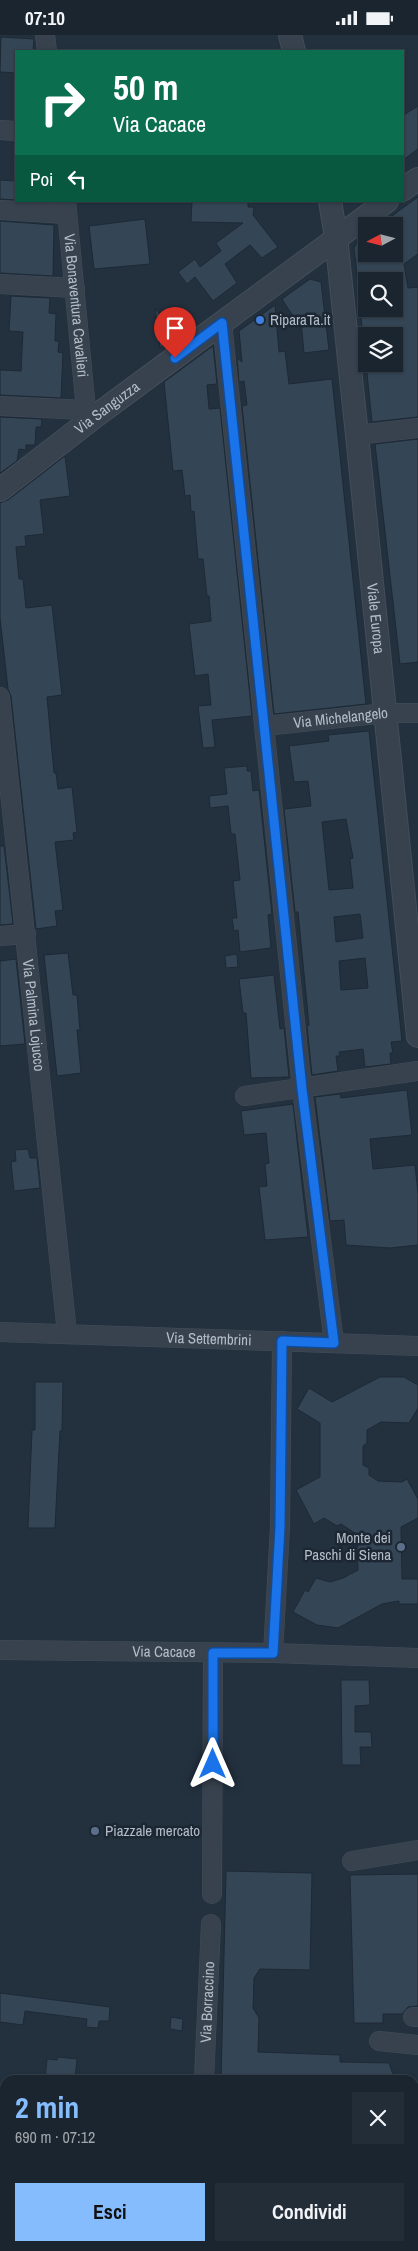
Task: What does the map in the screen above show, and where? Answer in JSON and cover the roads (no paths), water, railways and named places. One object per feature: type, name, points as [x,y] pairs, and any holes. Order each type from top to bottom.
[{"type":"street","points":[[45,35],[47,50]]},
{"type":"street","points":[[290,35],[294,50]]},
{"type":"street","points":[[0,130],[15,131]]},
{"type":"street","points":[[404,189],[418,179]]},
{"type":"street","name":"Viale Europa","points":[[330,202],[336,237],[416,984],[418,1036]]},
{"type":"street","name":"Via Sanguzza","points":[[0,490],[91,413],[222,323],[386,202]]},
{"type":"street","points":[[0,210],[66,207]]},
{"type":"street","name":"Via Bonaventura Cavalieri","points":[[66,207],[91,413]]},
{"type":"street","points":[[0,284],[75,288]]},
{"type":"street","points":[[222,323],[302,1089],[334,1343]]},
{"type":"street","points":[[0,406],[91,413]]},
{"type":"street","points":[[357,435],[418,428]]},
{"type":"street","name":"Via Palmina Lojucco","points":[[0,697],[67,1333]]},
{"type":"street","name":"Via Michelangelo","points":[[265,726],[386,713],[418,713]]},
{"type":"street","points":[[0,936],[26,933]]},
{"type":"street","points":[[245,1096],[418,1071]]},
{"type":"street","name":"Via Settembrini","points":[[0,1332],[418,1345]]},
{"type":"street","points":[[273,1653],[280,1527],[282,1341]]},
{"type":"street","name":"Via Cacace","points":[[0,1650],[273,1653],[418,1658]]},
{"type":"street","points":[[212,1894],[213,1653]]},
{"type":"street","points":[[352,1861],[418,1850]]},
{"type":"street","name":"Via Borraccino","points":[[204,2075],[211,1924]]},
{"type":"street","points":[[379,2041],[418,2045]]},
{"type":"place","name":"RiparaTa.it","points":[[260,320]]},
{"type":"place","name":"Monte dei Paschi di Siena","points":[[401,1547]]},
{"type":"place","name":"Piazzale mercato","points":[[95,1831]]}]
